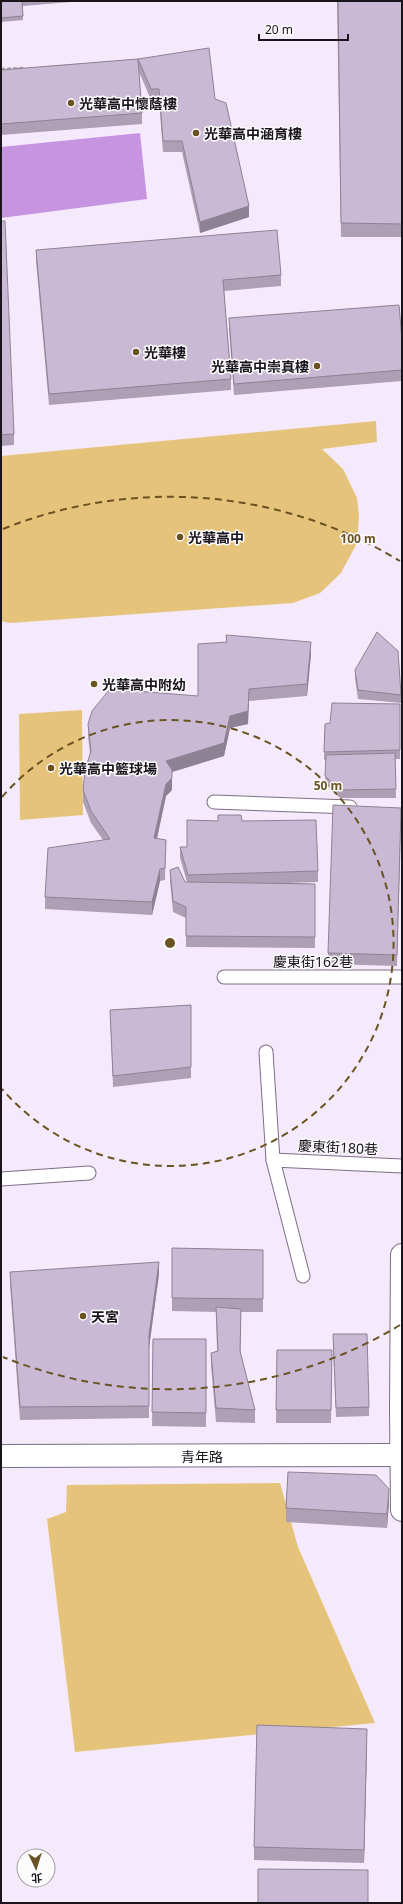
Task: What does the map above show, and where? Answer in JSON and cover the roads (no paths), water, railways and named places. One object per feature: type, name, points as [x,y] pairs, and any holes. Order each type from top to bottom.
[{"type":"street","points":[[402,1255],[402,1510]]},
{"type":"street","name":"青年路","points":[[1,1456],[402,1456]]},
{"type":"lane","points":[[214,802],[363,807]]},
{"type":"lane","name":"慶東街162巷","points":[[224,976],[402,977]]},
{"type":"lane","points":[[266,1052],[273,1160],[303,1276]]},
{"type":"lane","name":"慶東街180巷","points":[[273,1160],[402,1166]]},
{"type":"lane","points":[[1,1179],[89,1173]]},
{"type":"place","name":"光華高中懷蔭樓","points":[[71,103]]},
{"type":"place","name":"光華高中涵育樓","points":[[196,133]]},
{"type":"place","name":"光華樓","points":[[136,352]]},
{"type":"place","name":"光華高中崇真樓","points":[[317,366]]},
{"type":"place","name":"光華高中","points":[[180,537]]},
{"type":"place","name":"光華高中附幼","points":[[94,684]]},
{"type":"place","name":"光華高中籃球場","points":[[51,768]]},
{"type":"place","name":"天宮","points":[[83,1316]]}]
